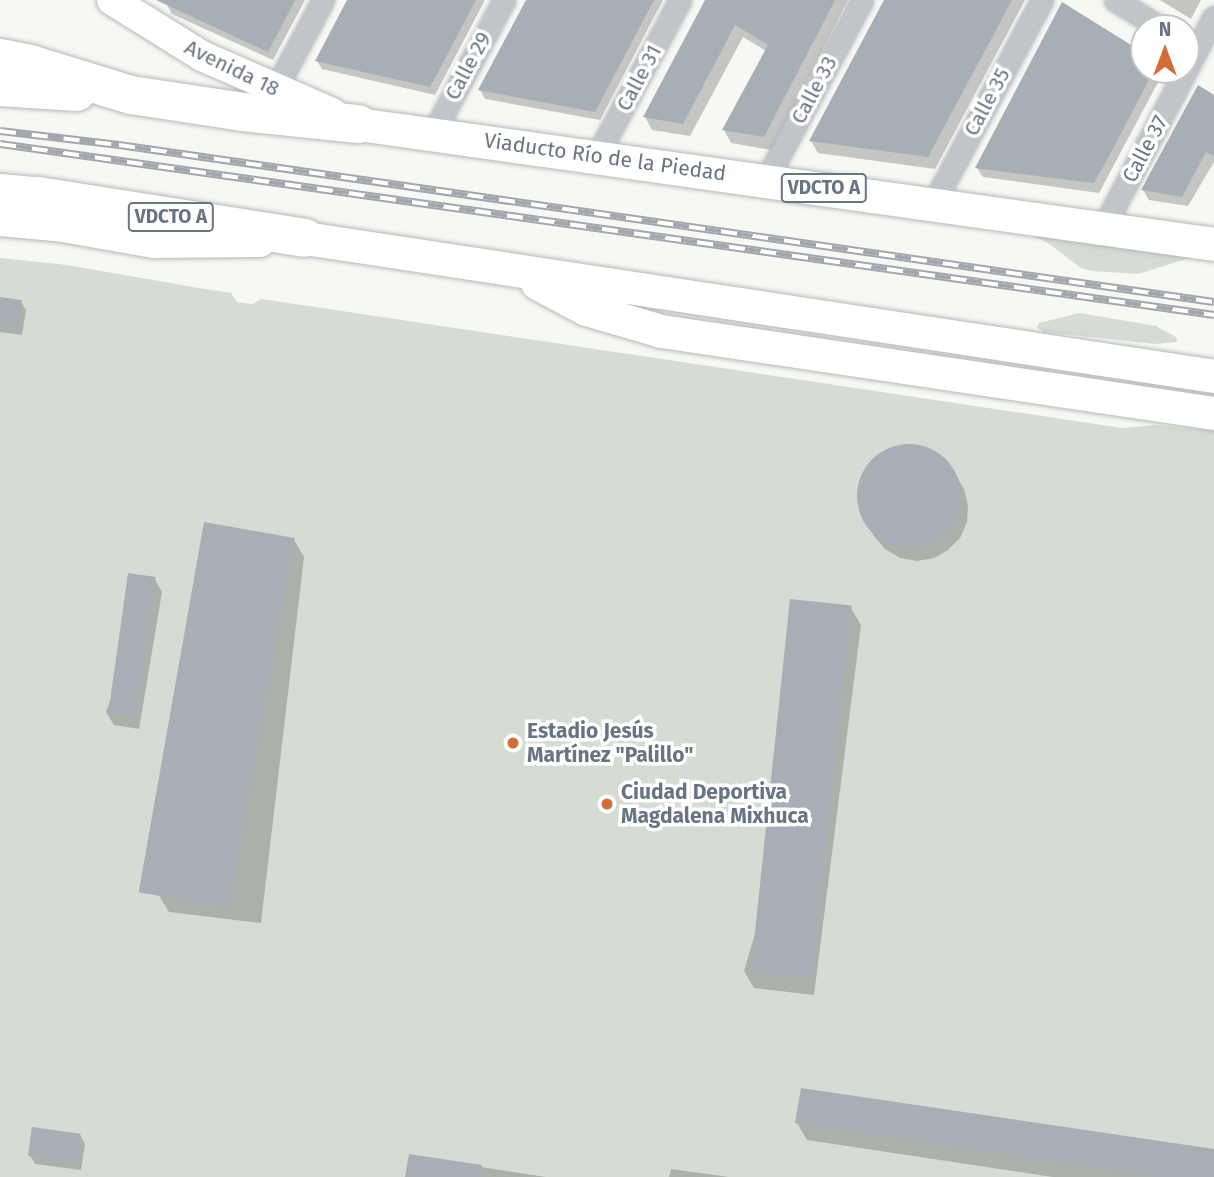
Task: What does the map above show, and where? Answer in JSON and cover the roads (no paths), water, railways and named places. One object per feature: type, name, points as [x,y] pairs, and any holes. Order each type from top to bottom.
[{"type":"highway","name":"Viaducto Río de la Piedad","points":[[0,58],[30,64],[131,95],[243,112],[358,124]]},
{"type":"highway","points":[[0,87],[131,95]]},
{"type":"highway","name":"VDCTO A","points":[[0,193],[38,196],[305,238]]},
{"type":"main road","name":"Avenida 18","points":[[130,5],[202,56],[358,124]]},
{"type":"main road","name":"Viaducto Río de la Piedad","points":[[358,124],[1214,244]]},
{"type":"main road","points":[[0,221],[182,245],[305,238]]},
{"type":"main road","name":"VDCTO A","points":[[305,238],[1214,376]]},
{"type":"main road","points":[[520,272],[560,296],[613,319],[661,331],[1214,413]]},
{"type":"street","points":[[275,90],[323,0]]},
{"type":"street","name":"Calle 29","points":[[433,133],[503,0]]},
{"type":"street","name":"Calle 31","points":[[597,156],[680,0]]},
{"type":"street","name":"Calle 33","points":[[766,180],[862,0]]},
{"type":"street","name":"Calle 35","points":[[933,204],[1042,0]]},
{"type":"street","points":[[1115,0],[1138,14]]},
{"type":"street","name":"Calle 37","points":[[1200,49],[1214,17]]},
{"type":"street","name":"Calle 37","points":[[1103,228],[1181,84]]},
{"type":"railway","points":[[0,131],[119,145],[1214,302]]},
{"type":"railway","points":[[0,144],[1214,315]]},
{"type":"place","name":"Estadio Jesús Martínez \"Palillo\"","points":[[513,743]]},
{"type":"place","name":"Ciudad Deportiva Magdalena Mixhuca","points":[[607,804]]}]
